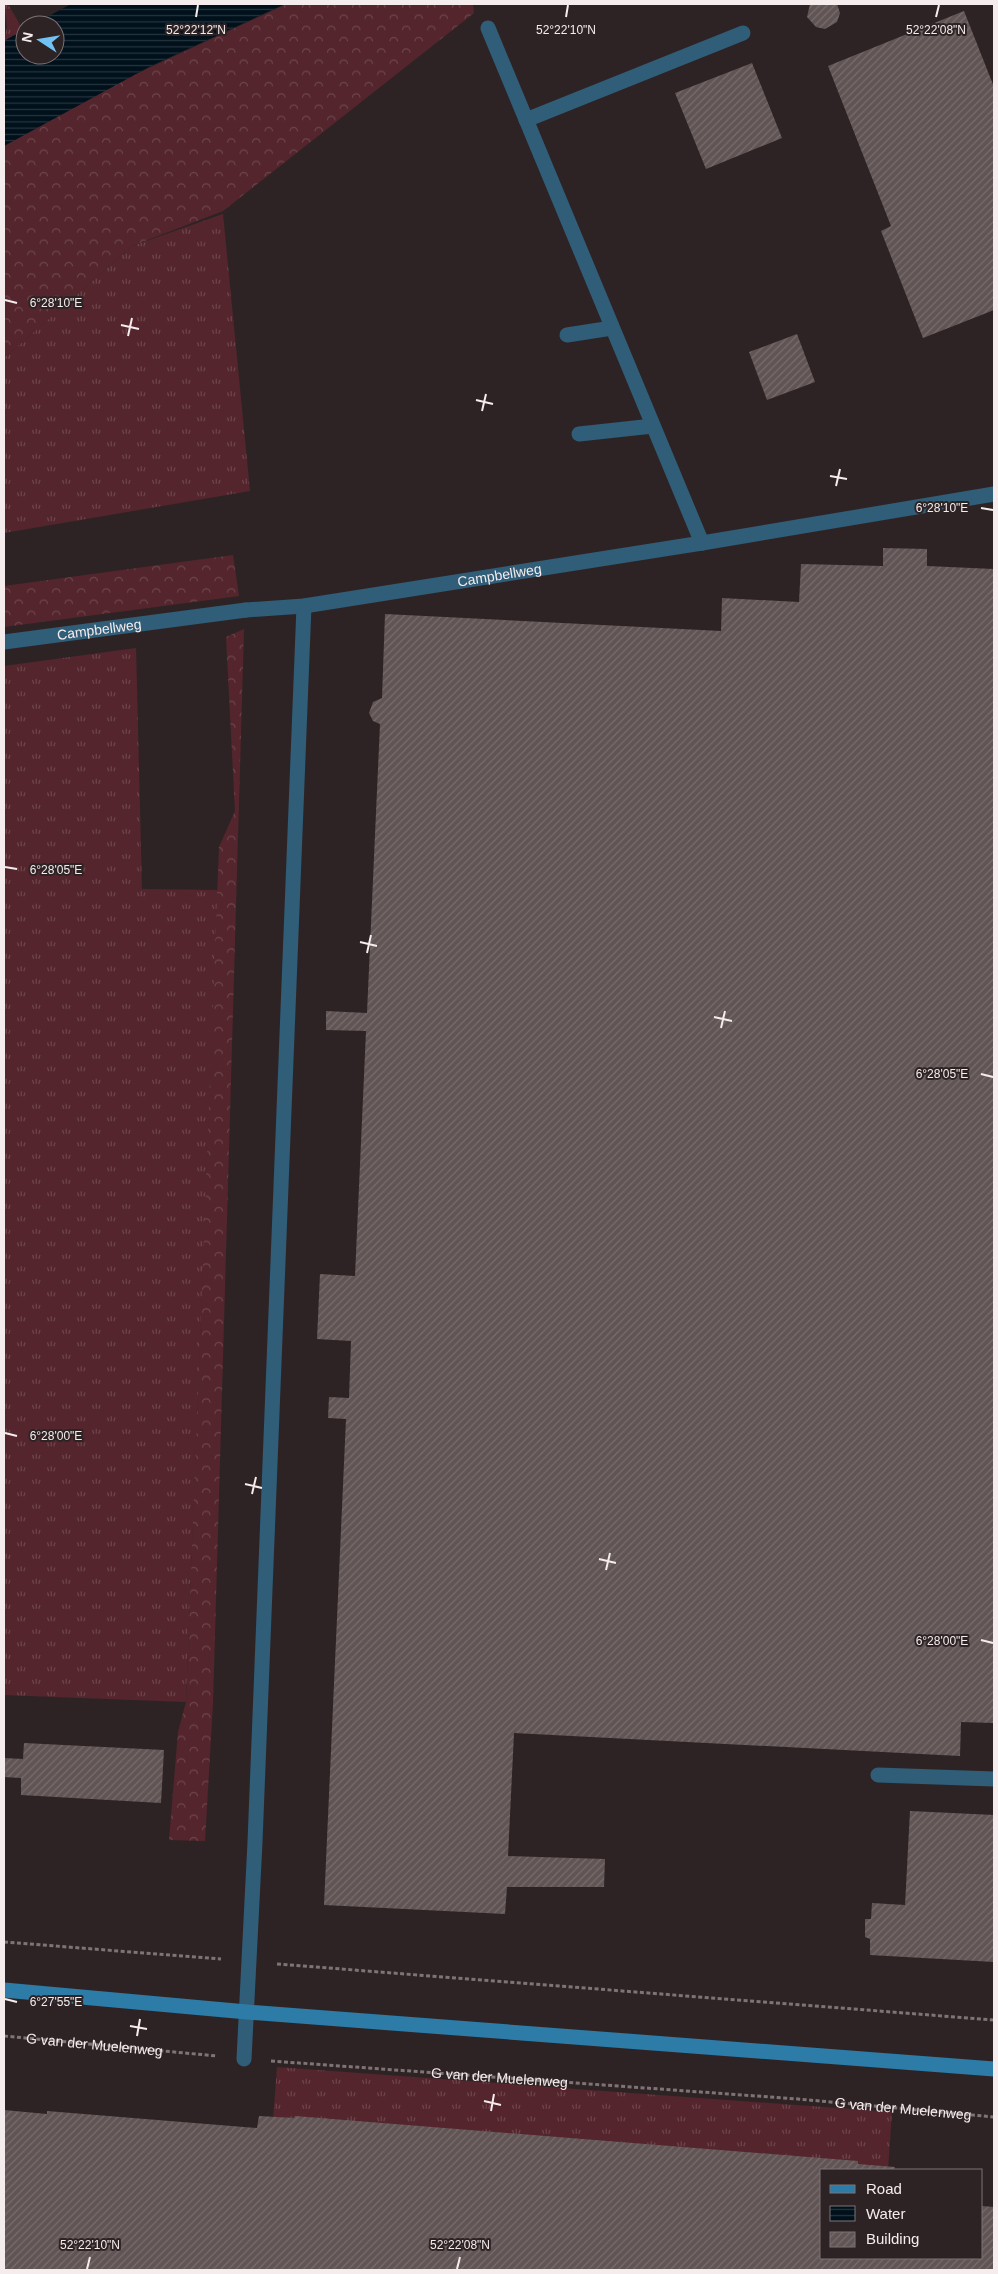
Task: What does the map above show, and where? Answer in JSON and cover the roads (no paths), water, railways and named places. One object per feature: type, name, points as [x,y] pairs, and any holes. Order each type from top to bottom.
[{"type":"street","points":[[488,28],[702,543]]},
{"type":"street","points":[[526,120],[743,33]]},
{"type":"street","points":[[567,335],[612,328]]},
{"type":"street","points":[[580,434],[653,426]]},
{"type":"street","name":"Campbellweg","points":[[4,642],[246,610],[304,606],[702,543],[994,494]]},
{"type":"street","points":[[244,2059],[304,606]]},
{"type":"street","points":[[878,1774],[994,1779]]},
{"type":"street","points":[[4,1990],[247,2012],[994,2069]]},
{"type":"water","points":[[71,4],[285,4],[149,67],[4,146],[4,41],[15,35],[15,65],[65,65],[65,15],[51,15]]}]
